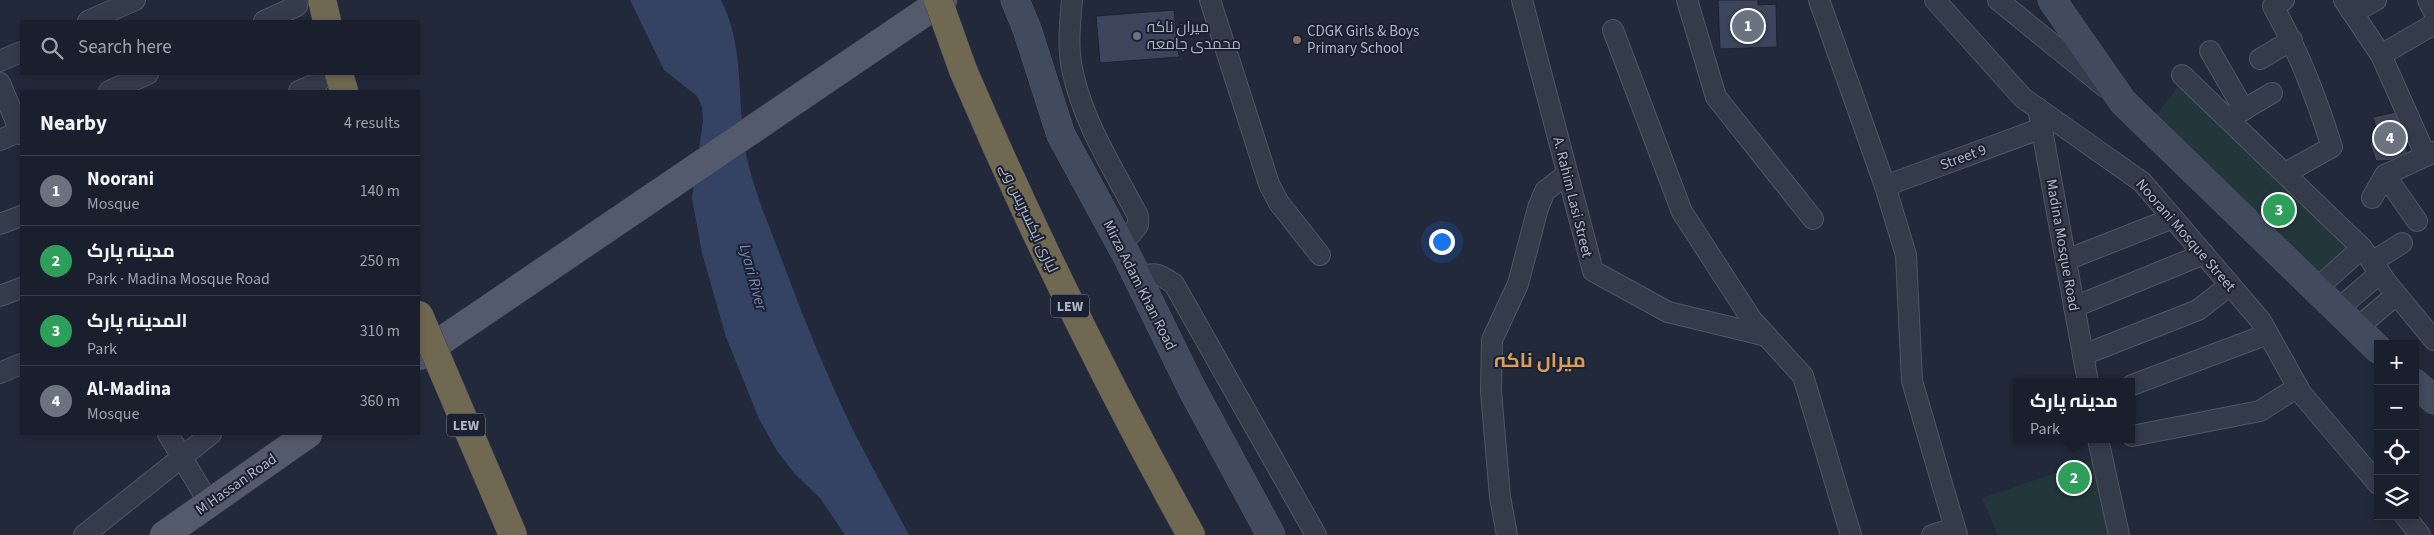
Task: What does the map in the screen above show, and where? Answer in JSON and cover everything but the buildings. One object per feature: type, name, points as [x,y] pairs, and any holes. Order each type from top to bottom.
[{"type":"highway","name":"لیاری ایکسپریس وے","points":[[938,0],[963,70],[1010,180],[1092,348],[1191,535]]},
{"type":"highway","points":[[304,7],[324,20]]},
{"type":"highway","points":[[323,80],[342,90]]},
{"type":"highway","name":"LEW","points":[[420,318],[513,535]]},
{"type":"main road","points":[[420,355],[943,0]]},
{"type":"main road","name":"Mirza Adam Khan Road","points":[[1015,0],[1027,28],[1061,135],[1118,239],[1191,387],[1271,535]]},
{"type":"main road","name":"Mirza Adam Khan Road","points":[[1027,28],[1028,0]]},
{"type":"main road","points":[[2052,0],[2123,102],[2374,345]]},
{"type":"main road","points":[[2417,385],[2434,400]]},
{"type":"main road","name":"M Hassan Road","points":[[178,531],[209,503],[307,435]]},
{"type":"street","points":[[90,20],[135,0]]},
{"type":"street","points":[[1072,0],[1069,41],[1072,72],[1084,112],[1138,216],[1138,225],[1131,234],[1118,239]]},
{"type":"street","points":[[1210,0],[1269,184],[1279,203],[1320,255]]},
{"type":"street","name":"A. Rahim Lasi Street","points":[[1522,0],[1592,271],[1668,312],[1767,336]]},
{"type":"street","points":[[1687,0],[1716,97],[1813,218]]},
{"type":"street","points":[[1819,0],[1885,186],[1906,255],[1912,381],[1956,532],[1932,535]]},
{"type":"street","name":"Noorani Mosque Street","points":[[1935,0],[2023,98],[2142,182],[2261,320],[2298,387],[2374,479]]},
{"type":"street","points":[[1998,0],[2123,102]]},
{"type":"street","points":[[2284,0],[2273,6],[2292,40],[2313,88],[2332,147],[2285,173]]},
{"type":"street","points":[[2372,198],[2385,175],[2430,154],[2381,55],[2349,6],[2376,0]]},
{"type":"street","points":[[267,20],[304,7]]},
{"type":"street","points":[[2381,55],[2434,24]]},
{"type":"street","points":[[1612,30],[1682,212],[1752,320],[1803,376],[1852,535]]},
{"type":"street","points":[[2260,59],[2292,40]]},
{"type":"street","points":[[2210,51],[2237,114]]},
{"type":"street","points":[[0,61],[20,52]]},
{"type":"street","points":[[111,90],[146,75]]},
{"type":"street","points":[[2182,75],[2237,114],[2285,173],[2371,261],[2396,295],[2434,340]]},
{"type":"street","points":[[301,90],[323,80]]},
{"type":"street","points":[[0,83],[20,130]]},
{"type":"street","points":[[2237,114],[2272,93]]},
{"type":"street","name":"Madina Mosque Road","points":[[2038,108],[2087,378]]},
{"type":"street","name":"Street 9","points":[[1885,186],[2042,128]]},
{"type":"street","points":[[0,140],[20,132]]},
{"type":"street","points":[[1507,535],[1500,497],[1490,391],[1492,340],[1518,284],[1545,192],[1567,174]]},
{"type":"street","points":[[2385,175],[2418,221]]},
{"type":"street","points":[[0,224],[20,216]]},
{"type":"street","points":[[2066,260],[2173,218]]},
{"type":"street","points":[[2316,290],[2402,243]]},
{"type":"street","points":[[2074,306],[2204,254]]},
{"type":"street","points":[[2337,310],[2371,261]]},
{"type":"street","points":[[1138,278],[1152,273],[1162,276],[1174,284],[1316,535]]},
{"type":"street","points":[[2083,355],[2198,310],[2230,285]]},
{"type":"street","points":[[0,296],[20,288]]},
{"type":"street","points":[[2356,328],[2396,295]]},
{"type":"street","points":[[2135,384],[2268,334]]},
{"type":"street","points":[[0,373],[20,364]]},
{"type":"street","points":[[2135,435],[2260,412],[2298,387]]},
{"type":"street","points":[[169,435],[209,503]]},
{"type":"street","points":[[84,535],[210,435]]},
{"type":"street","points":[[2104,443],[2119,535]]},
{"type":"street","points":[[2408,520],[2420,535]]},
{"type":"shaded area","points":[[2186,77],[2362,248],[2316,289],[2147,126]]},
{"type":"shaded area","points":[[2102,457],[2119,535],[1998,535],[1982,498]]},
{"type":"water","name":"Lyari River","points":[[630,0],[721,0],[729,19],[738,60],[744,143],[759,200],[798,303],[833,387],[852,428],[909,535],[845,535],[820,498],[795,474],[777,451],[759,419],[726,337],[702,253],[692,198],[703,121],[702,107],[697,96],[664,70]]},
{"type":"place","name":"Noorani","points":[[1748,26]]},
{"type":"place","name":"میران ناکہ محمدی جامعہ","points":[[1137,36]]},
{"type":"place","name":"CDGK Girls & Boys Primary School","points":[[1297,40]]},
{"type":"place","name":"Al-Madina","points":[[2390,138]]},
{"type":"place","name":"المدینہ پارک","points":[[2279,210]]},
{"type":"place","name":"مدینہ پارک","points":[[2074,478]]},
{"type":"district","name":"میراں ناکہ","points":[[1540,360]]}]
